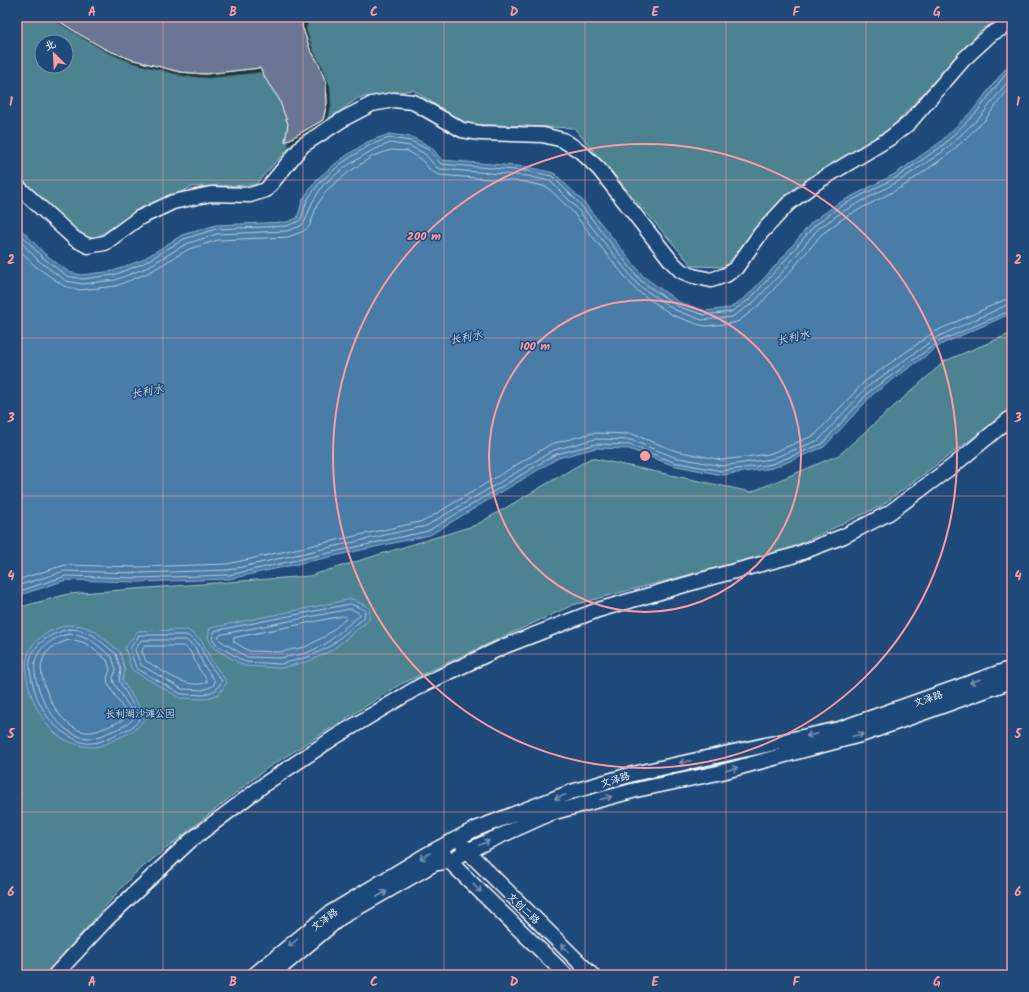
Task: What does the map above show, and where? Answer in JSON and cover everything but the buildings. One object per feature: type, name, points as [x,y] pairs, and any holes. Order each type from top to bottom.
[{"type":"street","points":[[17,186],[75,239],[88,246],[105,243],[139,218],[173,202],[211,194],[250,195],[266,190],[303,145],[345,118],[372,104],[394,100],[413,102],[462,130],[480,133],[543,134],[562,140],[580,151],[599,168],[676,267],[693,276],[711,280],[726,276],[736,268],[761,233],[788,204],[817,182],[890,138],[909,123],[964,59],[991,34],[1012,23]]},
{"type":"street","points":[[55,975],[107,919],[190,842],[282,773],[335,737],[420,686],[505,646],[598,610],[792,556],[844,536],[889,512],[954,465],[1012,417]]},
{"type":"street","name":"文泽路","points":[[254,975],[330,913],[473,830],[571,792],[634,774],[839,729],[1012,668]]},
{"type":"street","name":"文泽路","points":[[272,975],[340,918],[434,864],[450,861],[467,851],[551,813],[636,790],[718,773],[864,734],[1012,681]]},
{"type":"street","name":"文创二路","points":[[460,838],[467,851],[592,975]]},
{"type":"street","name":"文创二路","points":[[440,848],[450,861],[566,975]]},
{"type":"green space","points":[[17,17],[1012,17],[983,28],[888,132],[798,186],[728,267],[692,266],[574,128],[465,124],[413,90],[358,98],[286,151],[255,185],[192,187],[141,209],[89,242],[17,179]]},
{"type":"green space","name":"长利湖沙滩公园","points":[[1012,333],[1012,409],[881,506],[791,548],[573,605],[401,684],[266,769],[133,875],[45,975],[17,975],[17,834],[21,792],[17,771],[17,608],[68,594],[309,576],[476,525],[591,458],[751,492],[839,455],[945,361]]},
{"type":"water","name":"长利水","points":[[1012,66],[1012,313],[942,344],[873,394],[824,447],[773,468],[722,475],[672,465],[629,449],[596,448],[558,458],[430,535],[229,579],[138,582],[66,580],[17,596],[17,225],[45,254],[69,272],[81,275],[113,271],[142,260],[182,235],[216,225],[287,222],[297,218],[303,199],[317,179],[340,160],[367,142],[389,134],[412,137],[431,147],[442,160],[528,167],[554,173],[582,200],[644,277],[679,302],[705,311],[730,308],[747,296],[778,263],[811,223],[837,204],[895,174],[939,143],[974,109],[1005,69]]},
{"type":"water","points":[[352,599],[370,608],[369,620],[332,650],[310,661],[281,668],[244,666],[214,648],[208,638],[210,628]]},
{"type":"water","points":[[68,625],[82,626],[95,631],[120,652],[125,671],[122,680],[145,716],[141,724],[134,730],[101,746],[81,746],[60,737],[42,716],[30,693],[26,668],[28,656],[32,646],[39,638],[48,632]]},
{"type":"water","points":[[188,630],[202,641],[212,662],[227,682],[219,694],[204,699],[180,698],[132,670],[125,648],[138,631]]}]
